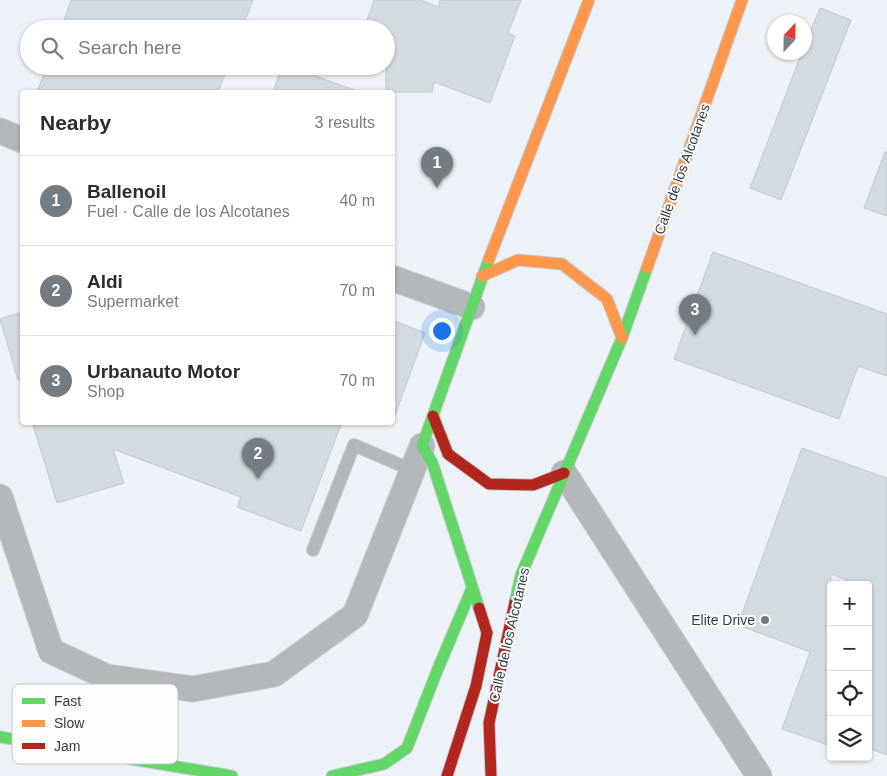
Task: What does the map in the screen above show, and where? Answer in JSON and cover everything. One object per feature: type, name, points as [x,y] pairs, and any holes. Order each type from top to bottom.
[{"type":"street","points":[[178,687],[193,689],[274,674],[355,615],[422,446],[482,276],[590,0]]},
{"type":"street","name":"Calle de los Alcotanes","points":[[489,774],[489,723],[520,575],[622,338],[742,0]]},
{"type":"street","points":[[0,131],[20,139]]},
{"type":"street","points":[[482,276],[518,260],[562,264],[607,299],[622,338]]},
{"type":"street","points":[[395,279],[472,307]]},
{"type":"street","points":[[433,416],[448,454],[489,484],[533,485],[564,473],[759,776]]},
{"type":"street","points":[[422,446],[432,462],[487,632],[476,686],[448,776]]},
{"type":"street","points":[[0,497],[51,651],[107,677],[157,684]]},
{"type":"street","points":[[332,776],[384,764],[408,748],[437,671],[472,588]]},
{"type":"street","points":[[161,764],[232,776]]},
{"type":"street","points":[[448,776],[461,770]]},
{"type":"lane","points":[[314,550],[354,446],[412,470]]},
{"type":"building","points":[[71,0],[253,0],[245,20],[64,20]]},
{"type":"building","points":[[374,0],[420,0],[439,7],[440,0],[521,0],[508,33],[515,36],[490,103],[434,82],[432,92],[395,92],[395,90],[386,90],[386,75],[395,75],[395,20],[367,20]]},
{"type":"building","points":[[820,8],[851,20],[781,200],[750,188],[799,60],[812,60],[812,28]]},
{"type":"building","points":[[44,75],[225,75],[219,90],[38,90]]},
{"type":"building","points":[[279,75],[313,75],[354,90],[274,90]]},
{"type":"building","points":[[885,152],[887,152],[887,216],[864,208]]},
{"type":"building","points":[[713,252],[887,314],[887,376],[858,366],[839,419],[674,359]]},
{"type":"building","points":[[20,313],[20,380],[18,380],[0,319]]},
{"type":"building","points":[[395,321],[425,333],[395,415]]},
{"type":"building","points":[[33,425],[341,425],[301,531],[237,507],[241,497],[113,449],[124,483],[57,503]]},
{"type":"building","points":[[802,448],[887,478],[887,755],[872,749],[872,581],[849,581],[831,574],[831,581],[827,581],[827,745],[782,729],[810,652],[738,625]]},
{"type":"traffic: fast","points":[[479,608],[432,462],[422,446],[489,259]]},
{"type":"traffic: fast","points":[[515,602],[521,575],[622,338],[647,268]]},
{"type":"traffic: fast","points":[[332,776],[384,764],[407,748],[472,588]]},
{"type":"traffic: fast","points":[[0,737],[12,739]]},
{"type":"traffic: fast","points":[[161,764],[232,776]]},
{"type":"traffic: slow","points":[[489,259],[589,0]]},
{"type":"traffic: slow","points":[[647,268],[742,0]]},
{"type":"traffic: slow","points":[[482,276],[518,260],[562,264],[607,299],[622,338]]},
{"type":"traffic: jam","points":[[433,416],[448,454],[489,484],[533,485],[564,473]]},
{"type":"traffic: jam","points":[[491,775],[489,723],[515,602]]},
{"type":"traffic: jam","points":[[447,776],[476,686],[487,633],[479,608]]},
{"type":"place","name":"Ballenoil","points":[[437,188]]},
{"type":"place","name":"Urbanauto Motor","points":[[695,335]]},
{"type":"place","name":"Aldi","points":[[258,479]]},
{"type":"place","name":"Elite Drive","points":[[765,620]]}]
